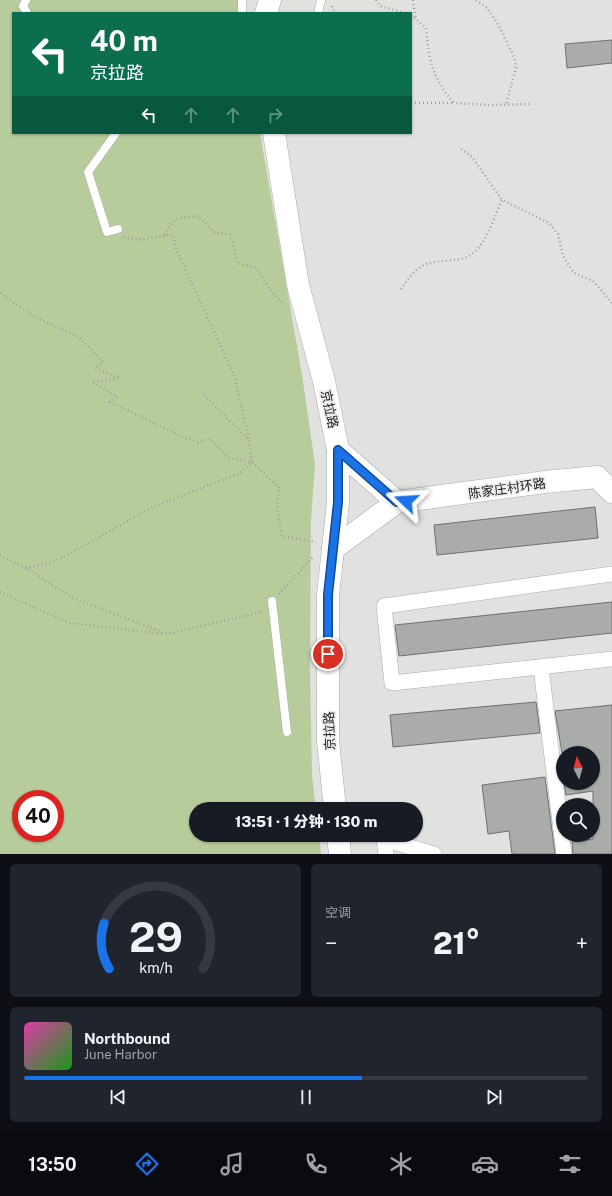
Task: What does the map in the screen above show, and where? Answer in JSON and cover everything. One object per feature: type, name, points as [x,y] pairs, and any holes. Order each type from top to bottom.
[{"type":"main road","points":[[266,12],[270,0]]},
{"type":"main road","name":"京拉路","points":[[274,134],[298,284],[324,381],[338,450],[338,502],[327,546],[328,741],[334,802]]},
{"type":"main road","points":[[327,546],[397,502],[338,450]]},
{"type":"main road","name":"陈家庄村环路","points":[[397,502],[545,482],[597,477],[612,492]]},
{"type":"main road","points":[[339,842],[340,854]]},
{"type":"street","points":[[612,574],[384,606],[392,683],[541,668],[612,659]]},
{"type":"street","points":[[541,668],[564,854]]},
{"type":"street","points":[[386,854],[384,839],[434,854]]},
{"type":"lane","points":[[26,0],[23,6],[26,12]]},
{"type":"lane","points":[[242,0],[242,12]]},
{"type":"lane","points":[[318,12],[321,0]]},
{"type":"lane","points":[[115,134],[88,172],[107,232],[118,229]]},
{"type":"lane","points":[[272,601],[287,732]]},
{"type":"path","points":[[376,0],[380,6],[401,12]]},
{"type":"path","points":[[413,0],[416,20]]},
{"type":"path","points":[[476,0],[487,8],[499,26],[514,57],[516,67],[506,105]]},
{"type":"path","points":[[412,16],[426,28],[429,61],[444,92],[454,103]]},
{"type":"path","points":[[412,103],[506,105],[531,104]]},
{"type":"path","points":[[460,149],[472,157],[502,200],[549,224],[558,234],[563,256],[574,273],[593,281],[612,303]]},
{"type":"path","points":[[400,289],[422,266],[466,257],[473,253],[483,241],[502,200]]},
{"type":"path","points":[[165,235],[171,223],[177,218],[198,216],[214,232],[231,235],[237,263],[256,268],[274,295],[284,304]]},
{"type":"path","points":[[118,229],[123,237],[138,240],[173,234],[176,249],[224,350],[234,375],[249,440],[252,462]]},
{"type":"path","points":[[0,293],[35,317],[79,337],[103,362],[95,368],[120,378],[92,382],[117,397],[110,402],[183,437],[197,442],[210,439],[230,458],[252,462],[279,488],[277,509],[282,536],[318,542],[327,546],[262,612],[167,634],[69,623],[0,592]]},
{"type":"path","points":[[204,394],[249,440]]},
{"type":"path","points":[[26,568],[50,563],[65,556],[153,507],[240,473],[252,462]]},
{"type":"path","points":[[0,556],[26,568],[72,598],[167,634]]},
{"type":"green space","points":[[0,0],[238,0],[241,12],[12,12],[12,134],[260,134],[302,375],[315,464],[311,520],[310,673],[312,776],[315,802],[189,802],[189,842],[320,842],[321,854],[0,854]]},
{"type":"building","points":[[612,40],[612,63],[567,68],[565,44]]},
{"type":"building","points":[[595,507],[598,538],[437,555],[434,525]]},
{"type":"building","points":[[612,602],[612,633],[399,656],[395,625]]},
{"type":"building","points":[[536,702],[540,733],[393,747],[390,715]]},
{"type":"building","points":[[612,705],[612,854],[573,854],[572,842],[600,842],[600,798],[593,798],[593,791],[566,795],[565,790],[600,790],[600,746],[561,746],[555,711]]},
{"type":"building","points":[[545,777],[555,854],[512,854],[509,831],[488,834],[482,785]]},
{"type":"route","points":[[328,654],[328,595],[338,502],[338,450],[397,502],[406,501]]}]
